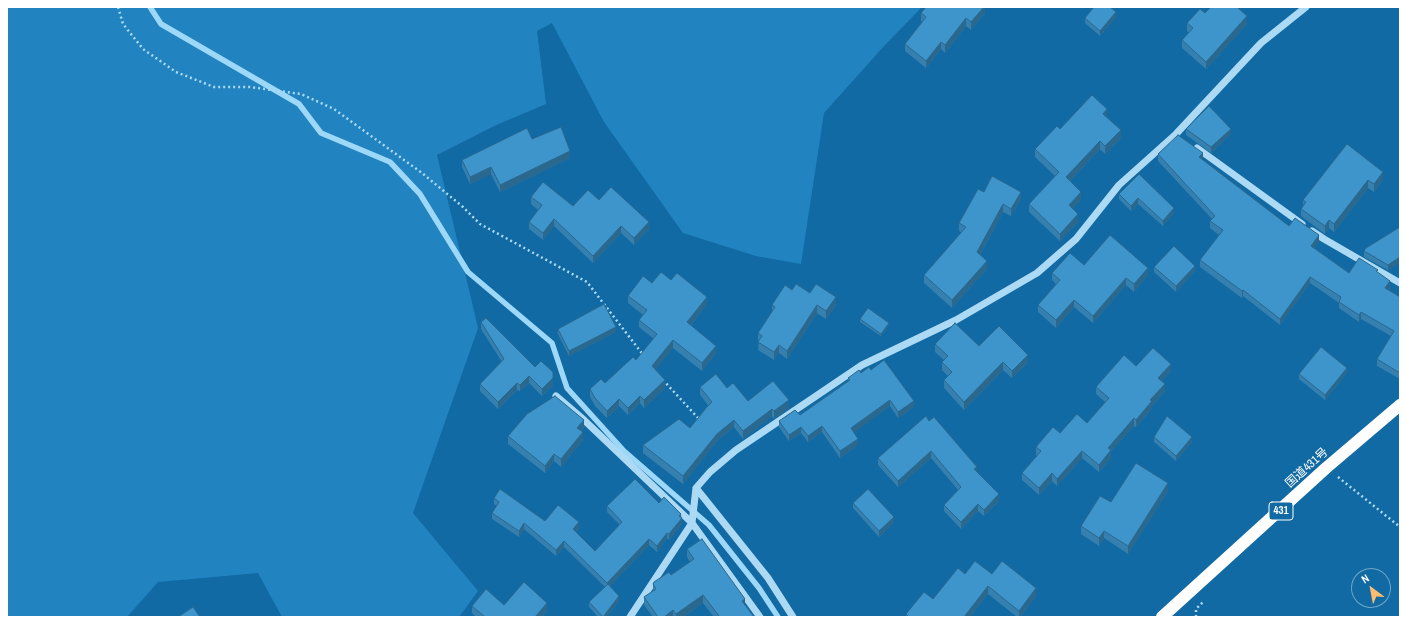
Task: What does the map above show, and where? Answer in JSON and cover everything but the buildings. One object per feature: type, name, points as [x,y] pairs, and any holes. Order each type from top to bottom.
[{"type":"highway","name":"国道431号","points":[[1162,617],[1326,468],[1400,404]]},
{"type":"street","points":[[630,617],[692,523],[696,488],[710,472],[736,450],[862,365],[956,320],[1037,273],[1076,239],[1119,185],[1176,134],[1261,43],[1306,7]]},
{"type":"street","points":[[1176,134],[1183,138]]},
{"type":"street","points":[[1189,143],[1324,239],[1400,283]]},
{"type":"street","points":[[556,396],[584,420],[692,523],[760,617]]},
{"type":"street","points":[[696,488],[768,578],[794,617]]},
{"type":"path","points":[[118,7],[123,24],[143,49],[176,72],[214,87],[250,87],[301,94],[334,109],[422,173],[463,206],[480,224],[587,282],[648,362]]},
{"type":"path","points":[[661,379],[702,421]]},
{"type":"path","points":[[1326,468],[1400,526]]},
{"type":"shaded area","points":[[7,7],[922,7],[884,46],[824,113],[801,264],[756,256],[683,233],[604,122],[552,23],[537,31],[546,104],[494,126],[437,155],[478,328],[413,513],[478,591],[459,617],[282,617],[258,573],[158,582],[127,617],[7,617]]},
{"type":"waterway","points":[[150,7],[161,24],[299,104],[321,133],[390,162],[420,194],[468,272],[552,343],[567,388],[624,451],[709,525],[759,588],[778,617]]}]
